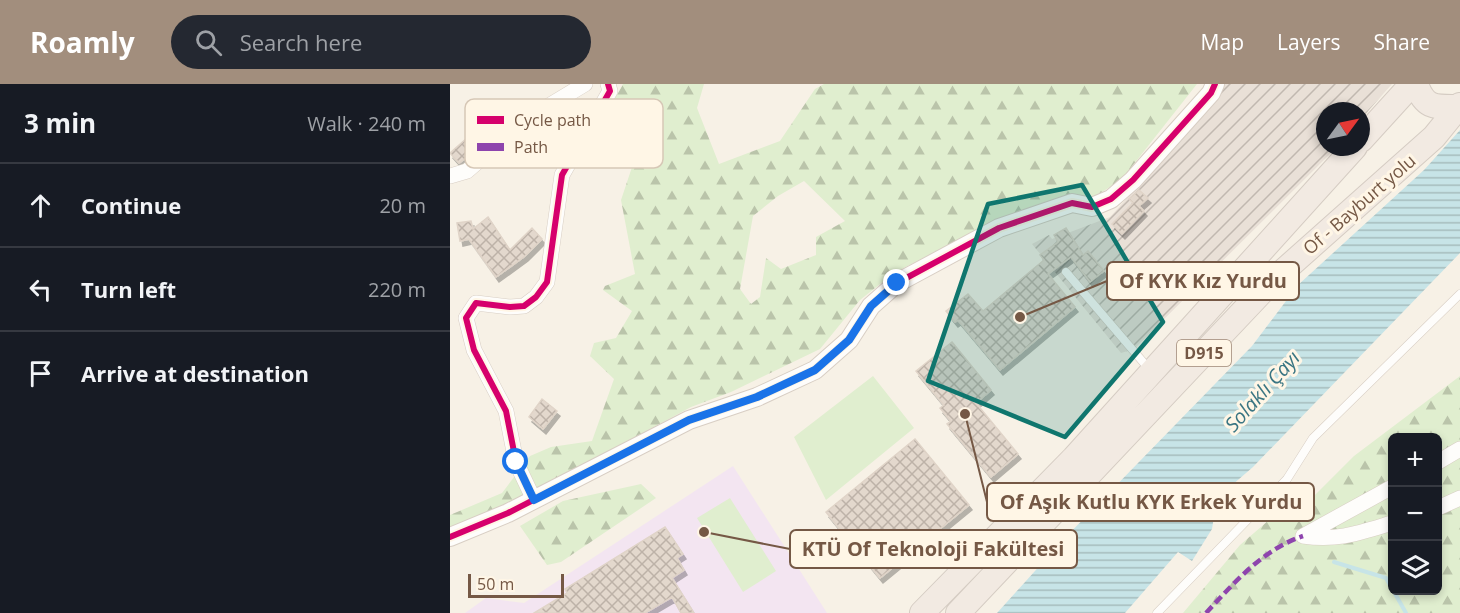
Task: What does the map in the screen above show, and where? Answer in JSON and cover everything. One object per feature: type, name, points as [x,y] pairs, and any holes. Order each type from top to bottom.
[{"type":"highway","points":[[1370,130],[1413,84],[1421,99],[1436,107],[1459,106]]},
{"type":"highway","name":"Of - Bayburt yolu","points":[[958,613],[1271,282],[1434,137],[1459,106]]},
{"type":"highway","name":"Of - Bayburt yolu","points":[[922,613],[1074,458],[1347,156]]},
{"type":"street","points":[[560,99],[585,84]]},
{"type":"street","points":[[605,99],[610,91],[608,84]]},
{"type":"street","points":[[450,537],[534,500],[689,420],[757,397],[815,370],[849,340],[871,306],[897,283],[999,228],[1072,203],[1092,207],[1111,199],[1133,180],[1210,93],[1215,84]]},
{"type":"street","points":[[450,176],[470,168]]},
{"type":"street","points":[[534,500],[516,462],[506,411],[474,350],[466,318],[476,303],[510,307],[524,306],[536,297],[547,282],[562,174],[565,168]]},
{"type":"street","points":[[1442,459],[1460,449]]},
{"type":"street","points":[[1388,489],[1302,536],[1326,540],[1350,537],[1388,524]]},
{"type":"street","points":[[1442,506],[1460,498]]},
{"type":"lane","points":[[1066,272],[1152,372]]},
{"type":"lane","points":[[1157,613],[1287,479],[1313,438],[1460,294]]},
{"type":"highlighted area","points":[[1082,185],[1163,322],[1065,437],[928,381],[988,204]]},
{"type":"shaded area","points":[[1225,84],[1392,84],[1370,109],[1370,102],[1316,102],[1316,156],[1328,156],[1134,349],[1121,353],[1032,244],[1049,235],[1052,239],[1110,217],[1217,100]]},
{"type":"shaded area","points":[[733,466],[827,613],[465,613],[486,598],[524,603]]},
{"type":"green space","points":[[623,84],[704,84],[697,108],[719,164],[780,141],[815,89],[824,84],[1197,84],[1122,179],[1096,196],[1064,196],[985,226],[894,273],[860,300],[820,349],[731,392],[691,407],[511,504],[450,528],[450,515],[502,493],[530,456],[551,447],[592,441],[614,379],[590,356],[594,343],[616,338],[632,311],[603,290],[605,286],[635,274],[621,200],[632,168],[663,168],[663,99],[614,99]],"holes":[[[804,181],[845,221],[816,237],[816,255],[781,269],[766,258],[760,297],[751,304],[740,289],[753,216],[778,196]]]},
{"type":"green space","points":[[873,376],[914,428],[826,500],[794,437]]},
{"type":"green space","points":[[1460,376],[1460,613],[1183,613],[1240,545],[1269,520],[1300,510],[1354,456]]},
{"type":"green space","points":[[641,484],[656,498],[561,562],[547,565],[520,526],[563,501]]},
{"type":"green space","points":[[730,498],[776,571],[743,592],[697,518]]},
{"type":"water","name":"Solaklı Çayı","points":[[1460,130],[1460,253],[1253,467],[1217,498],[1212,529],[1192,561],[1178,552],[1125,613],[997,613],[1063,540],[1252,346],[1298,285],[1424,170]]},
{"type":"building","points":[[465,140],[465,159],[459,163],[450,153]]},
{"type":"building","points":[[1139,190],[1148,198],[1139,206],[1144,211],[1122,234],[1112,224],[1133,203],[1129,199]]},
{"type":"building","points":[[488,217],[510,250],[532,228],[542,239],[525,256],[496,277],[469,239],[460,241],[457,223],[471,221],[473,229]]},
{"type":"building","points":[[1066,228],[1083,255],[1088,251],[1104,271],[1090,282],[1071,257],[1048,274],[1075,307],[1000,370],[958,320],[955,322],[946,311],[968,294],[983,311],[1044,260],[1040,255],[1058,242],[1054,235]]},
{"type":"building","points":[[952,342],[991,390],[976,403],[1018,454],[991,477],[947,424],[951,421],[940,408],[944,405],[916,371]]},
{"type":"building","points":[[542,399],[557,411],[543,429],[529,417]]},
{"type":"building","points":[[915,439],[969,505],[880,578],[826,512]]},
{"type":"building","points":[[665,527],[683,554],[677,558],[684,570],[672,578],[694,613],[681,613],[672,597],[645,613],[534,613],[567,593],[565,589]]},
{"type":"waterway","points":[[1334,562],[1386,578],[1388,582]]},
{"type":"waterway","points":[[1396,595],[1406,613]]},
{"type":"marked path","points":[[1206,613],[1262,558],[1288,542],[1303,536]]},
{"type":"cycle path","points":[[605,99],[610,91],[608,84]]},
{"type":"cycle path","points":[[450,537],[508,513],[689,420],[757,397],[815,370],[849,340],[871,306],[897,283],[999,228],[1072,203],[1092,207],[1111,199],[1133,180],[1211,93],[1215,84]]},
{"type":"cycle path","points":[[534,500],[516,462],[506,411],[474,350],[466,318],[476,303],[510,307],[524,306],[536,297],[547,282],[562,175],[566,168]]},
{"type":"place","name":"Of KYK Kız Yurdu","points":[[1020,317]]},
{"type":"place","name":"Of Aşık Kutlu KYK Erkek Yurdu","points":[[965,414]]},
{"type":"place","name":"KTÜ Of Teknoloji Fakültesi","points":[[704,532]]},
{"type":"route","points":[[516,462],[534,500],[689,420],[757,397],[815,370],[849,340],[871,306],[897,283]]}]
